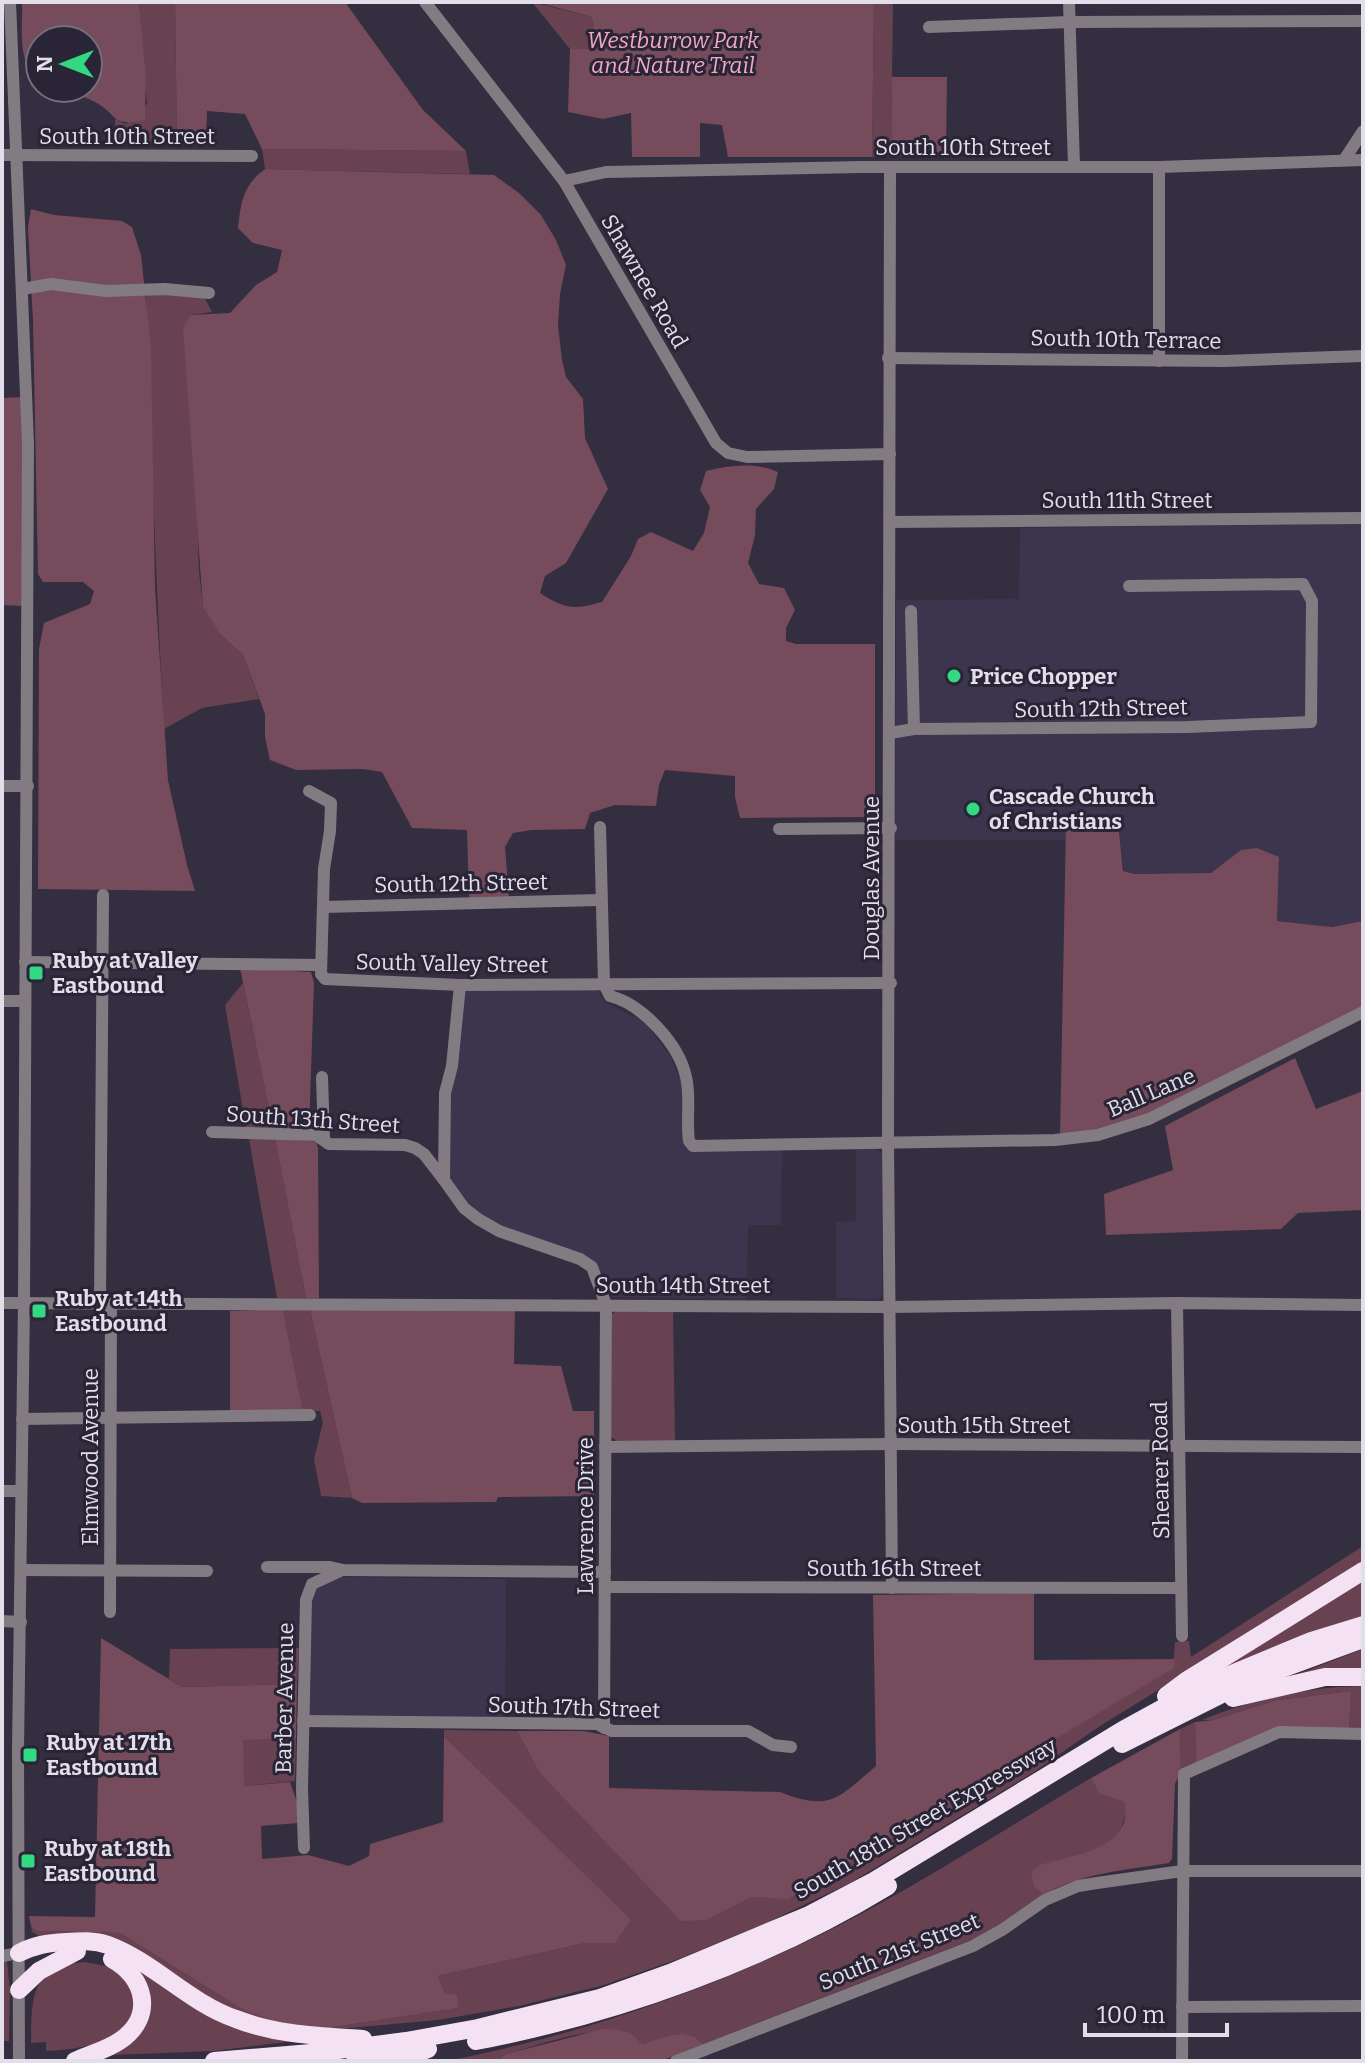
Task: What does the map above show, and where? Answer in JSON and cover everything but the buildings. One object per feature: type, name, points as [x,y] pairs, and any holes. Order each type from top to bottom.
[{"type":"highway","points":[[1123,1730],[1186,1681],[1363,1571]]},
{"type":"highway","name":"South 18th Street Expressway","points":[[214,2061],[406,2041],[536,2015],[600,1998],[740,1946],[874,1881],[1123,1730],[1205,1685],[1311,1641],[1363,1625]]},
{"type":"highway","name":"South 18th Street Expressway","points":[[355,2061],[548,2025],[626,2003],[704,1974],[801,1933],[865,1900],[1125,1742],[1246,1682],[1363,1639]]},
{"type":"highway","points":[[1188,1711],[1250,1693],[1325,1677],[1363,1677]]},
{"type":"highway","points":[[10,1955],[38,1944],[89,1941],[106,1944],[233,2019],[302,2035],[406,2041]]},
{"type":"highway","points":[[19,1990],[39,1971],[77,1951]]},
{"type":"highway","points":[[10,1955],[93,1952],[128,1968],[137,1980],[142,2009],[132,2031],[121,2040],[75,2061]]},
{"type":"highway","points":[[395,2061],[428,2049]]},
{"type":"street","name":"Shawnee Road","points":[[425,2],[564,181],[711,437],[721,449],[747,457],[890,454]]},
{"type":"street","points":[[1069,2],[1074,167]]},
{"type":"street","points":[[8,5],[18,156],[28,443],[21,1622],[10,1955],[19,1990],[19,2061]]},
{"type":"street","points":[[929,27],[1069,22],[1363,21]]},
{"type":"street","points":[[1344,160],[1363,131]]},
{"type":"street","name":"South 10th Street","points":[[2,155],[252,156]]},
{"type":"street","name":"South 10th Street","points":[[564,181],[606,172],[890,167],[1159,167],[1363,160]]},
{"type":"street","name":"Douglas Avenue","points":[[890,167],[891,983],[888,1142],[892,1588]]},
{"type":"street","points":[[1159,167],[1159,361]]},
{"type":"street","points":[[22,289],[51,284],[106,291],[165,289],[209,293]]},
{"type":"street","name":"South 10th Terrace","points":[[888,358],[1005,357],[1061,362],[1363,356]]},
{"type":"street","name":"South 11th Street","points":[[891,522],[1363,518]]},
{"type":"street","name":"South 12th Street","points":[[890,733],[914,729],[1187,727],[1311,722],[1312,601],[1303,584],[1129,586]]},
{"type":"street","points":[[911,611],[914,729]]},
{"type":"street","points":[[2,786],[28,786]]},
{"type":"street","points":[[309,791],[331,803],[321,965]]},
{"type":"street","points":[[600,827],[604,984],[610,996],[623,999],[650,1020],[680,1058],[686,1077],[689,1141],[693,1146],[888,1142]]},
{"type":"street","points":[[779,829],[891,828]]},
{"type":"street","points":[[103,895],[103,961]]},
{"type":"street","name":"South 12th Street","points":[[323,907],[600,900]]},
{"type":"street","name":"Elmwood Avenue","points":[[103,961],[105,1303],[111,1419],[110,1612]]},
{"type":"street","name":"South Valley Street","points":[[25,962],[321,965],[321,974],[328,980],[460,985],[891,983]]},
{"type":"street","points":[[444,1180],[445,1093],[452,1066],[460,985]]},
{"type":"street","points":[[2,1001],[24,1001]]},
{"type":"street","name":"Ball Lane","points":[[888,1142],[1055,1140],[1098,1135],[1149,1119],[1363,1012]]},
{"type":"street","points":[[322,1077],[324,1138]]},
{"type":"street","name":"South 13th Street","points":[[212,1132],[316,1135],[329,1144],[405,1145],[415,1148],[424,1154],[464,1208],[478,1219],[499,1231],[580,1259],[592,1267],[606,1305]]},
{"type":"street","name":"South 14th Street","points":[[2,1303],[891,1307],[1177,1303],[1363,1305]]},
{"type":"street","name":"Shearer Road","points":[[1177,1303],[1182,1636]]},
{"type":"street","name":"Lawrence Drive","points":[[604,1728],[606,1305]]},
{"type":"street","points":[[22,1419],[310,1415]]},
{"type":"street","name":"South 15th Street","points":[[605,1447],[892,1444],[1363,1447]]},
{"type":"street","points":[[2,1491],[21,1491]]},
{"type":"street","points":[[267,1567],[605,1572]]},
{"type":"street","points":[[21,1570],[207,1571]]},
{"type":"street","name":"Barber Avenue","points":[[304,1848],[306,1600],[308,1590],[320,1579],[343,1570]]},
{"type":"street","name":"South 16th Street","points":[[606,1587],[1181,1588]]},
{"type":"street","points":[[2,1621],[21,1622]]},
{"type":"street","name":"South 17th Street","points":[[303,1721],[597,1724],[612,1731],[748,1731],[773,1745],[791,1747]]},
{"type":"street","points":[[1182,2061],[1184,1774],[1279,1732],[1363,1734]]},
{"type":"street","points":[[2,1750],[18,1750]]},
{"type":"street","name":"South 21st Street","points":[[676,2061],[973,1946],[1045,1900],[1078,1886],[1182,1871],[1363,1871]]},
{"type":"street","points":[[1182,2007],[1363,2006]]},
{"type":"shaded area","points":[[139,2],[175,2],[177,145],[116,143],[115,119],[126,124],[147,104]]},
{"type":"shaded area","points":[[532,2],[592,17],[595,50],[570,49]]},
{"type":"shaded area","points":[[874,2],[893,2],[891,156],[872,157]]},
{"type":"shaded area","points":[[262,149],[466,151],[470,174],[265,169]]},
{"type":"shaded area","points":[[161,292],[205,299],[212,312],[191,315],[199,572],[203,606],[220,634],[243,655],[259,699],[202,708],[164,729],[146,295]]},
{"type":"shaded area","points":[[1363,524],[1363,921],[1332,927],[1277,921],[1279,858],[1241,850],[1211,873],[1135,874],[1124,871],[1119,832],[1066,824],[1066,840],[895,840],[896,600],[1019,599],[1020,528]]},
{"type":"shaded area","points":[[243,983],[273,1128],[246,1127],[225,1005]]},
{"type":"shaded area","points":[[465,990],[598,990],[604,1002],[645,1022],[670,1056],[682,1084],[685,1141],[782,1149],[781,1225],[748,1225],[747,1299],[613,1297],[608,1277],[590,1261],[480,1217],[453,1188],[450,1175],[451,1087]]},
{"type":"shaded area","points":[[249,1139],[275,1139],[306,1298],[277,1298]]},
{"type":"shaded area","points":[[856,1148],[875,1148],[882,1153],[882,1296],[878,1299],[836,1298],[836,1222],[856,1221]]},
{"type":"shaded area","points":[[283,1309],[310,1310],[352,1498],[321,1496],[314,1459],[323,1422],[320,1411],[303,1411]]},
{"type":"shaded area","points":[[616,1311],[673,1312],[675,1441],[617,1441],[611,1437],[612,1314]]},
{"type":"shaded area","points":[[1363,1546],[1363,1563],[1097,1728],[1034,1772],[850,1883],[764,1924],[604,1985],[519,2006],[438,2020],[328,2028],[457,2008],[445,1993],[438,1976],[585,1943],[615,1943],[630,1920],[444,1736],[444,1730],[517,1731],[539,1772],[707,1920],[752,1897],[788,1898],[1173,1668],[1175,1642],[1189,1641],[1191,1657]]},
{"type":"shaded area","points":[[337,1577],[506,1579],[505,1719],[313,1717],[308,1714],[310,1598],[314,1590]]},
{"type":"shaded area","points":[[1363,1577],[1363,1616],[1219,1670]]},
{"type":"shaded area","points":[[299,1648],[297,1684],[182,1687],[169,1679],[170,1649]]},
{"type":"shaded area","points":[[1363,1649],[1363,1674],[1290,1677]]},
{"type":"shaded area","points":[[1363,1686],[1363,1731],[1349,1730],[1351,1691],[1277,1700],[1213,1720],[1202,1720],[1281,1696]]},
{"type":"shaded area","points":[[1195,1722],[1196,1763],[1181,1771],[1180,1729]]},
{"type":"shaded area","points":[[296,1738],[295,1781],[243,1786],[243,1739]]},
{"type":"shaded area","points":[[1091,1778],[1099,1794],[1124,1802],[1126,1812],[1119,1836],[1044,1895],[984,1935],[703,2044],[697,2038],[682,2034],[642,2044],[630,2035],[597,2032],[557,2039],[506,2054],[497,2061],[446,2061],[611,2019],[665,2001],[771,1958],[900,1892]]},
{"type":"shaded area","points":[[31,1926],[38,1931],[120,1933],[245,2011],[328,2028],[268,2022],[216,2002],[118,1941],[41,1937],[32,1932]]},
{"type":"shaded area","points":[[2,1961],[7,1961],[10,1991],[9,2041],[2,2041]]},
{"type":"shaded area","points":[[85,1962],[115,1968],[131,1982],[134,2005],[130,2020],[122,2030],[99,2043],[46,2051],[46,2042],[31,2043],[34,1998],[44,1977],[67,1965]]},
{"type":"shaded area","points":[[141,1969],[295,2041],[214,2051],[112,2055],[130,2039],[138,1971]]},
{"type":"green space","points":[[22,2],[139,2],[146,79],[145,120],[120,121],[98,104],[104,104],[104,24],[24,24],[24,56]]},
{"type":"green space","points":[[175,2],[345,2],[423,110],[466,151],[262,149],[245,114],[207,111],[206,146],[177,145]]},
{"type":"green space","name":"Westburrow Park and Nature Trail","points":[[536,2],[874,2],[872,157],[728,157],[722,125],[700,123],[700,157],[632,157],[631,113],[603,119],[568,112],[570,49],[595,49],[592,17]]},
{"type":"green space","points":[[892,77],[947,77],[946,157],[891,156]]},
{"type":"green space","points":[[265,169],[494,175],[519,193],[541,215],[566,265],[558,326],[566,377],[583,399],[585,438],[608,489],[566,563],[545,576],[540,593],[570,606],[602,602],[638,539],[651,532],[693,551],[704,533],[710,507],[700,490],[706,471],[743,466],[778,472],[774,489],[756,509],[755,535],[748,563],[759,584],[784,588],[795,610],[786,628],[786,641],[796,644],[875,644],[875,808],[864,817],[740,818],[735,797],[735,776],[665,770],[656,806],[615,805],[590,813],[585,829],[513,833],[505,847],[509,897],[469,898],[467,830],[412,828],[382,772],[363,769],[296,770],[270,760],[265,737],[265,714],[243,655],[220,634],[203,607],[183,327],[191,315],[230,313],[256,285],[277,272],[282,250],[253,243],[238,228],[244,195],[252,181]]},
{"type":"green space","points":[[31,209],[54,215],[122,221],[132,227],[141,255],[151,348],[155,588],[168,780],[195,891],[38,889],[39,649],[44,623],[90,604],[94,591],[83,582],[43,582],[38,574],[28,227]]},
{"type":"green space","points":[[23,397],[23,606],[2,605],[2,398]]},
{"type":"green space","points":[[1066,824],[1113,824],[1119,832],[1123,871],[1135,874],[1211,873],[1241,850],[1257,848],[1279,857],[1277,921],[1332,927],[1363,921],[1363,1009],[1151,1115],[1093,1133],[1060,1136]]},
{"type":"green space","points":[[240,968],[311,972],[314,983],[309,1130],[273,1128]]},
{"type":"green space","points":[[1295,1058],[1316,1109],[1363,1091],[1363,1210],[1298,1213],[1281,1229],[1106,1235],[1104,1194],[1173,1170],[1165,1126]]},
{"type":"green space","points":[[275,1139],[316,1142],[318,1148],[319,1298],[306,1298]]},
{"type":"green space","points":[[283,1309],[303,1411],[230,1413],[230,1311]]},
{"type":"green space","points":[[310,1310],[515,1310],[514,1364],[561,1366],[573,1411],[594,1411],[594,1496],[498,1497],[496,1502],[362,1503],[352,1498]]},
{"type":"green space","points":[[1034,1593],[1034,1660],[1175,1659],[1174,1668],[788,1899],[752,1897],[707,1920],[681,1921],[539,1772],[517,1731],[584,1731],[609,1736],[609,1788],[780,1792],[811,1801],[823,1801],[842,1794],[876,1766],[873,1595]]},
{"type":"green space","points":[[101,1638],[182,1687],[297,1684],[296,1738],[243,1740],[244,1786],[290,1782],[298,1805],[298,1823],[261,1826],[262,1859],[308,1855],[349,1866],[369,1856],[370,1844],[443,1822],[444,1736],[631,1920],[615,1943],[585,1943],[438,1976],[445,1993],[457,1995],[458,2008],[328,2028],[281,2023],[245,2011],[120,1933],[37,1931],[31,1926],[29,1916],[95,1917]]},
{"type":"green space","points":[[1351,1691],[1349,1730],[1295,1728],[1196,1763],[1195,1722],[1213,1720],[1277,1700]]},
{"type":"green space","points":[[1180,1729],[1181,1771],[1175,1784],[1172,1859],[1169,1863],[1088,1877],[1044,1895],[1034,1886],[1031,1872],[1040,1865],[1084,1853],[1111,1840],[1125,1818],[1124,1802],[1099,1794],[1091,1778]]},
{"type":"green space","points":[[603,2029],[624,2031],[642,2044],[682,2034],[697,2038],[703,2044],[661,2061],[497,2061],[506,2054]]},
{"type":"place","name":"Price Chopper","points":[[954,676]]},
{"type":"place","name":"Cascade Church of Christians","points":[[973,809]]},
{"type":"place","name":"Ruby at Valley Eastbound","points":[[36,973]]},
{"type":"place","name":"Ruby at 14th Eastbound","points":[[39,1311]]},
{"type":"place","name":"Ruby at 17th Eastbound","points":[[30,1755]]},
{"type":"place","name":"Ruby at 18th Eastbound","points":[[28,1861]]}]
